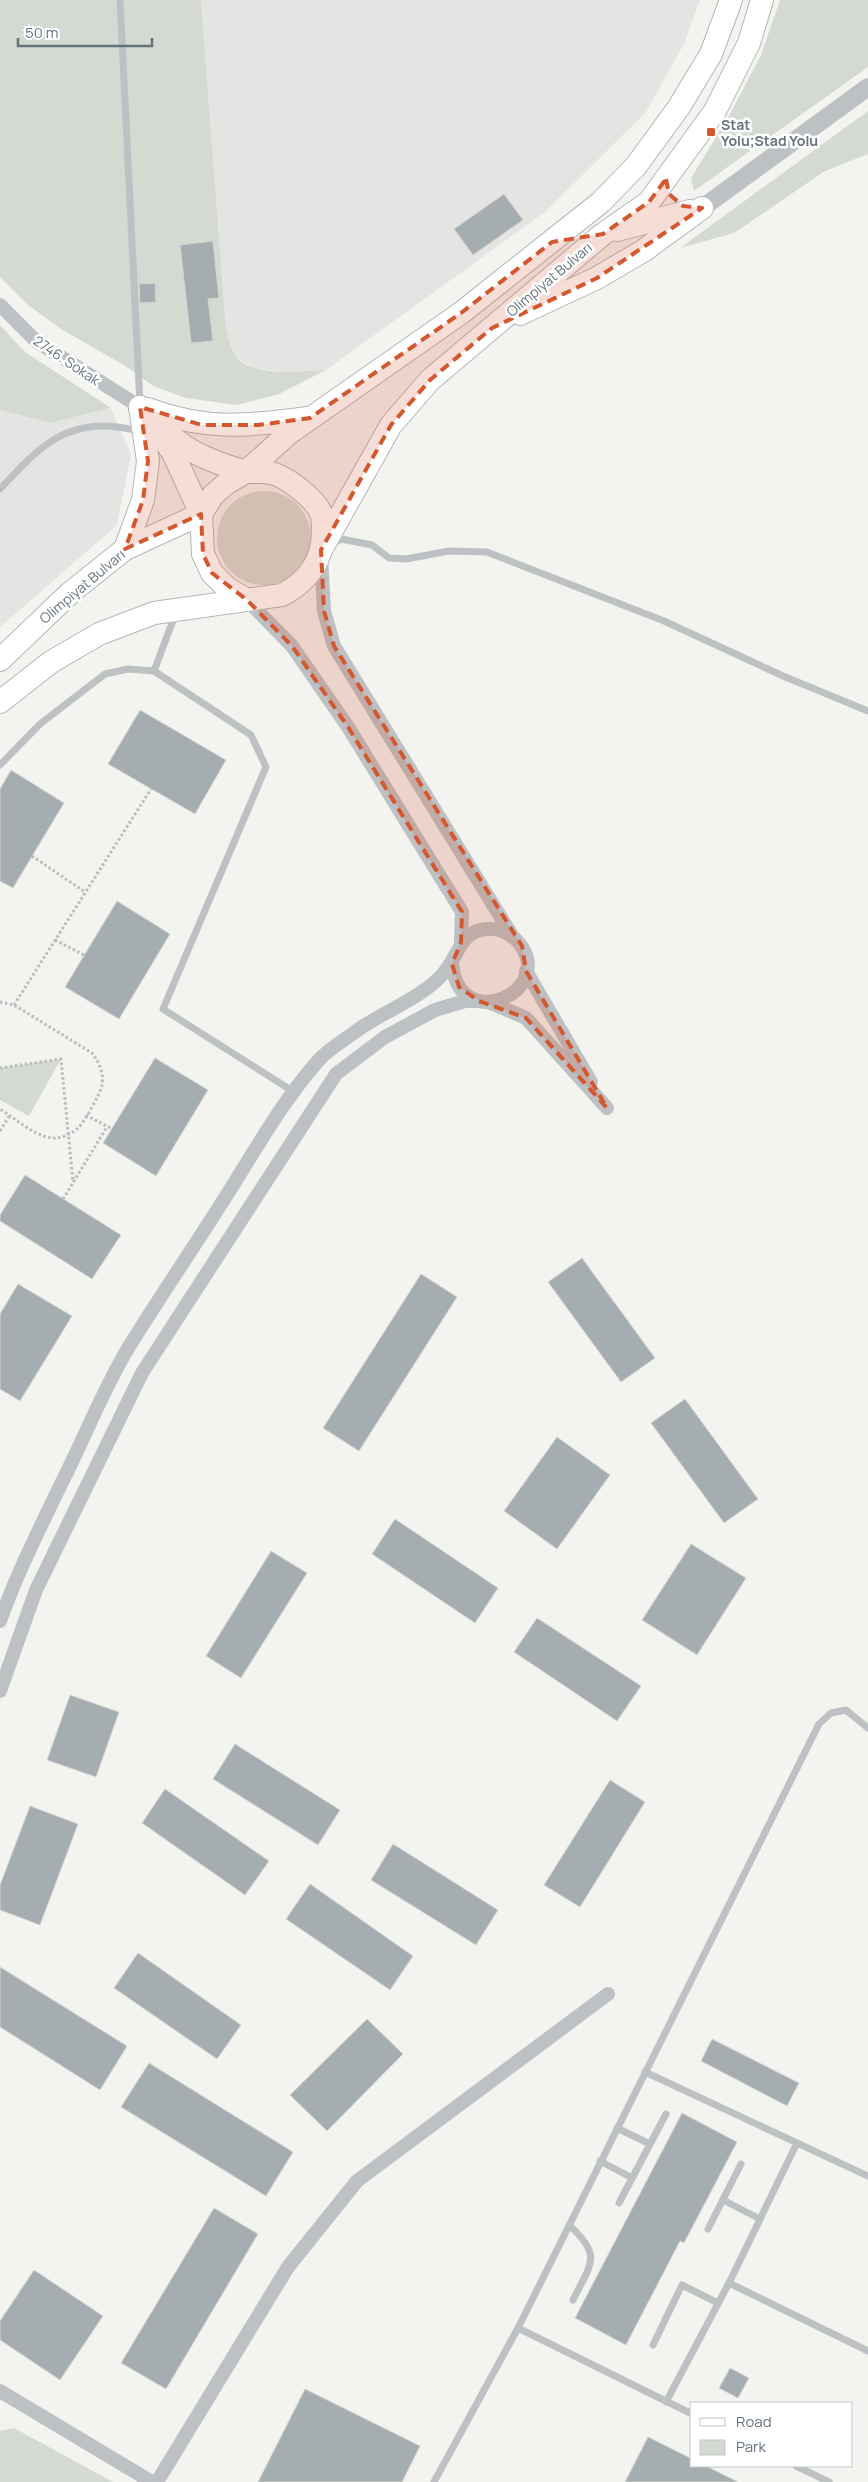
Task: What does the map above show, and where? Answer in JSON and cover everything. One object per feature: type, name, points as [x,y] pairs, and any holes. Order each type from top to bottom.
[{"type":"main road","name":"Olimpiyat Bulvarı","points":[[246,472],[288,434],[461,313],[601,202],[641,159],[679,107],[711,54],[731,0]]},
{"type":"main road","name":"Olimpiyat Bulvarı","points":[[321,550],[391,425],[430,380],[603,234],[649,202],[715,111],[749,43],[762,0]]},
{"type":"main road","points":[[666,179],[669,194],[683,206],[702,208]]},
{"type":"main road","points":[[552,242],[603,234],[702,208]]},
{"type":"main road","points":[[492,328],[597,278],[643,251],[702,208]]},
{"type":"main road","points":[[140,406],[178,420],[202,425],[258,425],[310,418]]},
{"type":"main road","points":[[125,549],[143,500],[148,461],[140,406]]},
{"type":"main road","points":[[0,702],[51,662],[99,634],[154,613],[282,595],[295,588],[307,578],[321,550],[323,531],[321,513],[309,497],[292,483],[272,473],[246,472],[202,457],[182,446],[140,406]]},
{"type":"main road","points":[[140,406],[173,453],[201,514],[203,554],[212,573],[227,588],[247,600]]},
{"type":"main road","points":[[201,514],[213,495],[227,483],[246,472]]},
{"type":"main road","name":"Olimpiyat Bulvarı","points":[[0,660],[70,594],[125,549],[201,514]]},
{"type":"street","points":[[702,208],[868,87]]},
{"type":"street","name":"2746. Sokak","points":[[0,305],[36,341],[140,406]]},
{"type":"street","points":[[321,550],[324,612],[334,646],[514,938]]},
{"type":"street","points":[[247,600],[292,646],[348,727],[462,912],[461,942]]},
{"type":"street","points":[[0,1691],[36,1590],[142,1373],[336,1074],[385,1037],[435,1010],[465,1001],[485,1002],[503,1000],[514,994],[522,984],[526,971],[526,958],[522,946],[514,938],[504,931],[492,929],[470,934],[461,942],[455,952],[452,964],[454,976],[459,987],[468,996],[485,1002],[526,1018],[607,1108],[526,971]]},
{"type":"street","points":[[0,1621],[14,1580],[126,1352],[294,1092],[319,1059],[366,1023],[432,986],[452,964]]},
{"type":"street","points":[[158,2482],[288,2267],[357,2181],[608,1994]]},
{"type":"street","points":[[0,2391],[152,2482]]},
{"type":"lane","points":[[120,0],[140,406]]},
{"type":"lane","points":[[0,488],[43,445],[65,433],[106,426],[143,431]]},
{"type":"lane","points":[[321,550],[341,539],[372,546],[389,558],[406,559],[449,551],[486,552],[664,621],[783,676],[868,711]]},
{"type":"lane","points":[[154,671],[177,610]]},
{"type":"lane","points":[[0,765],[40,724],[105,674],[128,669],[154,671],[251,735],[266,767],[162,1009],[294,1092]]},
{"type":"lane","points":[[434,2482],[518,2328],[819,1724],[831,1713],[846,1710],[868,1728]]},
{"type":"lane","points":[[645,2072],[868,2176]]},
{"type":"lane","points":[[619,2203],[666,2114]]},
{"type":"lane","points":[[618,2128],[650,2144]]},
{"type":"lane","points":[[666,2402],[729,2283],[797,2143]]},
{"type":"lane","points":[[600,2162],[632,2178]]},
{"type":"lane","points":[[708,2229],[741,2164]]},
{"type":"lane","points":[[723,2200],[760,2219]]},
{"type":"lane","points":[[569,2225],[584,2238],[591,2249],[591,2262],[573,2300]]},
{"type":"lane","points":[[729,2283],[868,2351]]},
{"type":"lane","points":[[653,2345],[682,2285],[718,2303]]},
{"type":"lane","points":[[518,2328],[690,2413]]},
{"type":"lane","points":[[798,2467],[829,2482]]},
{"type":"path","points":[[14,1005],[151,789]]},
{"type":"path","points":[[32,856],[85,892]]},
{"type":"path","points":[[55,940],[84,956]]},
{"type":"path","points":[[0,1002],[14,1005],[92,1053],[99,1063],[102,1074],[102,1086],[79,1128],[68,1135],[57,1138],[45,1137],[0,1110]]},
{"type":"path","points":[[0,1068],[61,1059],[73,1182]]},
{"type":"path","points":[[0,1131],[10,1115]]},
{"type":"path","points":[[86,1115],[112,1129]]},
{"type":"path","points":[[63,1198],[107,1127]]},
{"type":"highlighted area","points":[[666,179],[669,194],[683,206],[702,208],[597,278],[492,328],[430,380],[391,425],[321,550],[324,611],[334,646],[522,946],[526,971],[607,1108],[526,1018],[479,1001],[459,987],[452,964],[461,942],[462,912],[348,727],[292,646],[247,600],[212,573],[203,554],[201,514],[125,549],[143,500],[148,461],[140,407],[202,425],[258,425],[310,418],[461,313],[552,242],[603,234],[649,202]]},
{"type":"shaded area","points":[[201,0],[700,0],[684,44],[646,112],[545,212],[326,370],[286,372],[254,368],[236,358],[226,330]]},
{"type":"shaded area","points":[[111,408],[131,455],[117,525],[0,627],[0,410],[51,423]]},
{"type":"green space","points":[[0,0],[201,0],[226,330],[231,345],[238,359],[246,365],[256,368],[280,372],[326,370],[279,394],[237,405],[186,398],[153,386],[127,367],[61,329],[28,305],[0,277]]},
{"type":"green space","points":[[780,0],[868,0],[868,67],[694,191],[691,178],[729,116],[761,55]]},
{"type":"green space","points":[[868,111],[868,154],[825,171],[734,233],[680,248]]},
{"type":"green space","points":[[0,325],[25,352],[111,408],[51,423],[0,410]]},
{"type":"green space","points":[[264,491],[282,495],[297,505],[307,520],[311,538],[307,556],[297,571],[282,581],[264,585],[246,581],[231,571],[221,556],[217,538],[221,520],[231,505],[246,495]]},
{"type":"green space","points":[[61,1059],[29,1116],[0,1100],[0,1068]]},
{"type":"green space","points":[[14,2428],[113,2482],[0,2482],[0,2431]]},
{"type":"building","points":[[504,194],[523,220],[473,255],[454,229]]},
{"type":"building","points":[[213,241],[219,298],[208,299],[213,341],[191,343],[180,245]]},
{"type":"building","points":[[155,283],[156,302],[140,303],[139,284]]},
{"type":"building","points":[[140,710],[226,760],[195,814],[108,764]]},
{"type":"building","points":[[11,770],[64,803],[13,888],[0,881],[0,789]]},
{"type":"building","points":[[117,901],[170,934],[119,1019],[65,987]]},
{"type":"building","points":[[155,1058],[208,1090],[156,1176],[103,1143]]},
{"type":"building","points":[[25,1175],[121,1235],[92,1279],[0,1221],[0,1215]]},
{"type":"building","points":[[582,1258],[655,1358],[621,1382],[548,1282]]},
{"type":"building","points":[[421,1274],[457,1297],[359,1451],[323,1428]]},
{"type":"building","points":[[18,1284],[72,1316],[20,1401],[0,1389],[0,1314]]},
{"type":"building","points":[[685,1399],[758,1499],[724,1523],[651,1423]]},
{"type":"building","points":[[557,1437],[610,1475],[557,1549],[504,1511]]},
{"type":"building","points":[[395,1519],[498,1588],[475,1623],[372,1554]]},
{"type":"building","points":[[691,1544],[746,1578],[697,1655],[642,1620]]},
{"type":"building","points":[[271,1551],[307,1573],[241,1678],[206,1656]]},
{"type":"building","points":[[537,1618],[641,1686],[617,1721],[514,1652]]},
{"type":"building","points":[[70,1695],[119,1712],[96,1777],[47,1760]]},
{"type":"building","points":[[235,1744],[340,1810],[318,1845],[213,1779]]},
{"type":"building","points":[[610,1780],[645,1802],[580,1907],[544,1885]]},
{"type":"building","points":[[165,1789],[269,1861],[245,1895],[142,1823]]},
{"type":"building","points":[[30,1806],[78,1824],[40,1925],[0,1910],[0,1885]]},
{"type":"building","points":[[393,1844],[498,1910],[476,1945],[371,1880]]},
{"type":"building","points":[[310,1884],[413,1956],[390,1990],[286,1919]]},
{"type":"building","points":[[138,1953],[241,2025],[217,2059],[114,1988]]},
{"type":"building","points":[[0,1967],[127,2046],[100,2090],[0,2027]]},
{"type":"building","points":[[367,2019],[403,2054],[327,2131],[290,2095]]},
{"type":"building","points":[[712,2039],[799,2083],[787,2106],[701,2061]]},
{"type":"building","points":[[149,2063],[293,2152],[266,2196],[121,2107]]},
{"type":"building","points":[[682,2113],[737,2142],[684,2243],[680,2241],[626,2345],[575,2318]]},
{"type":"building","points":[[214,2208],[258,2234],[166,2389],[121,2363]]},
{"type":"building","points":[[34,2270],[103,2316],[60,2380],[0,2340],[0,2321]]},
{"type":"building","points":[[730,2368],[749,2378],[738,2398],[719,2388]]},
{"type":"building","points":[[305,2389],[420,2446],[402,2482],[258,2482]]},
{"type":"building","points":[[648,2437],[690,2458],[690,2467],[708,2467],[738,2482],[625,2482]]},
{"type":"place","name":"Stat Yolu;Stad Yolu","points":[[711,132]]}]
